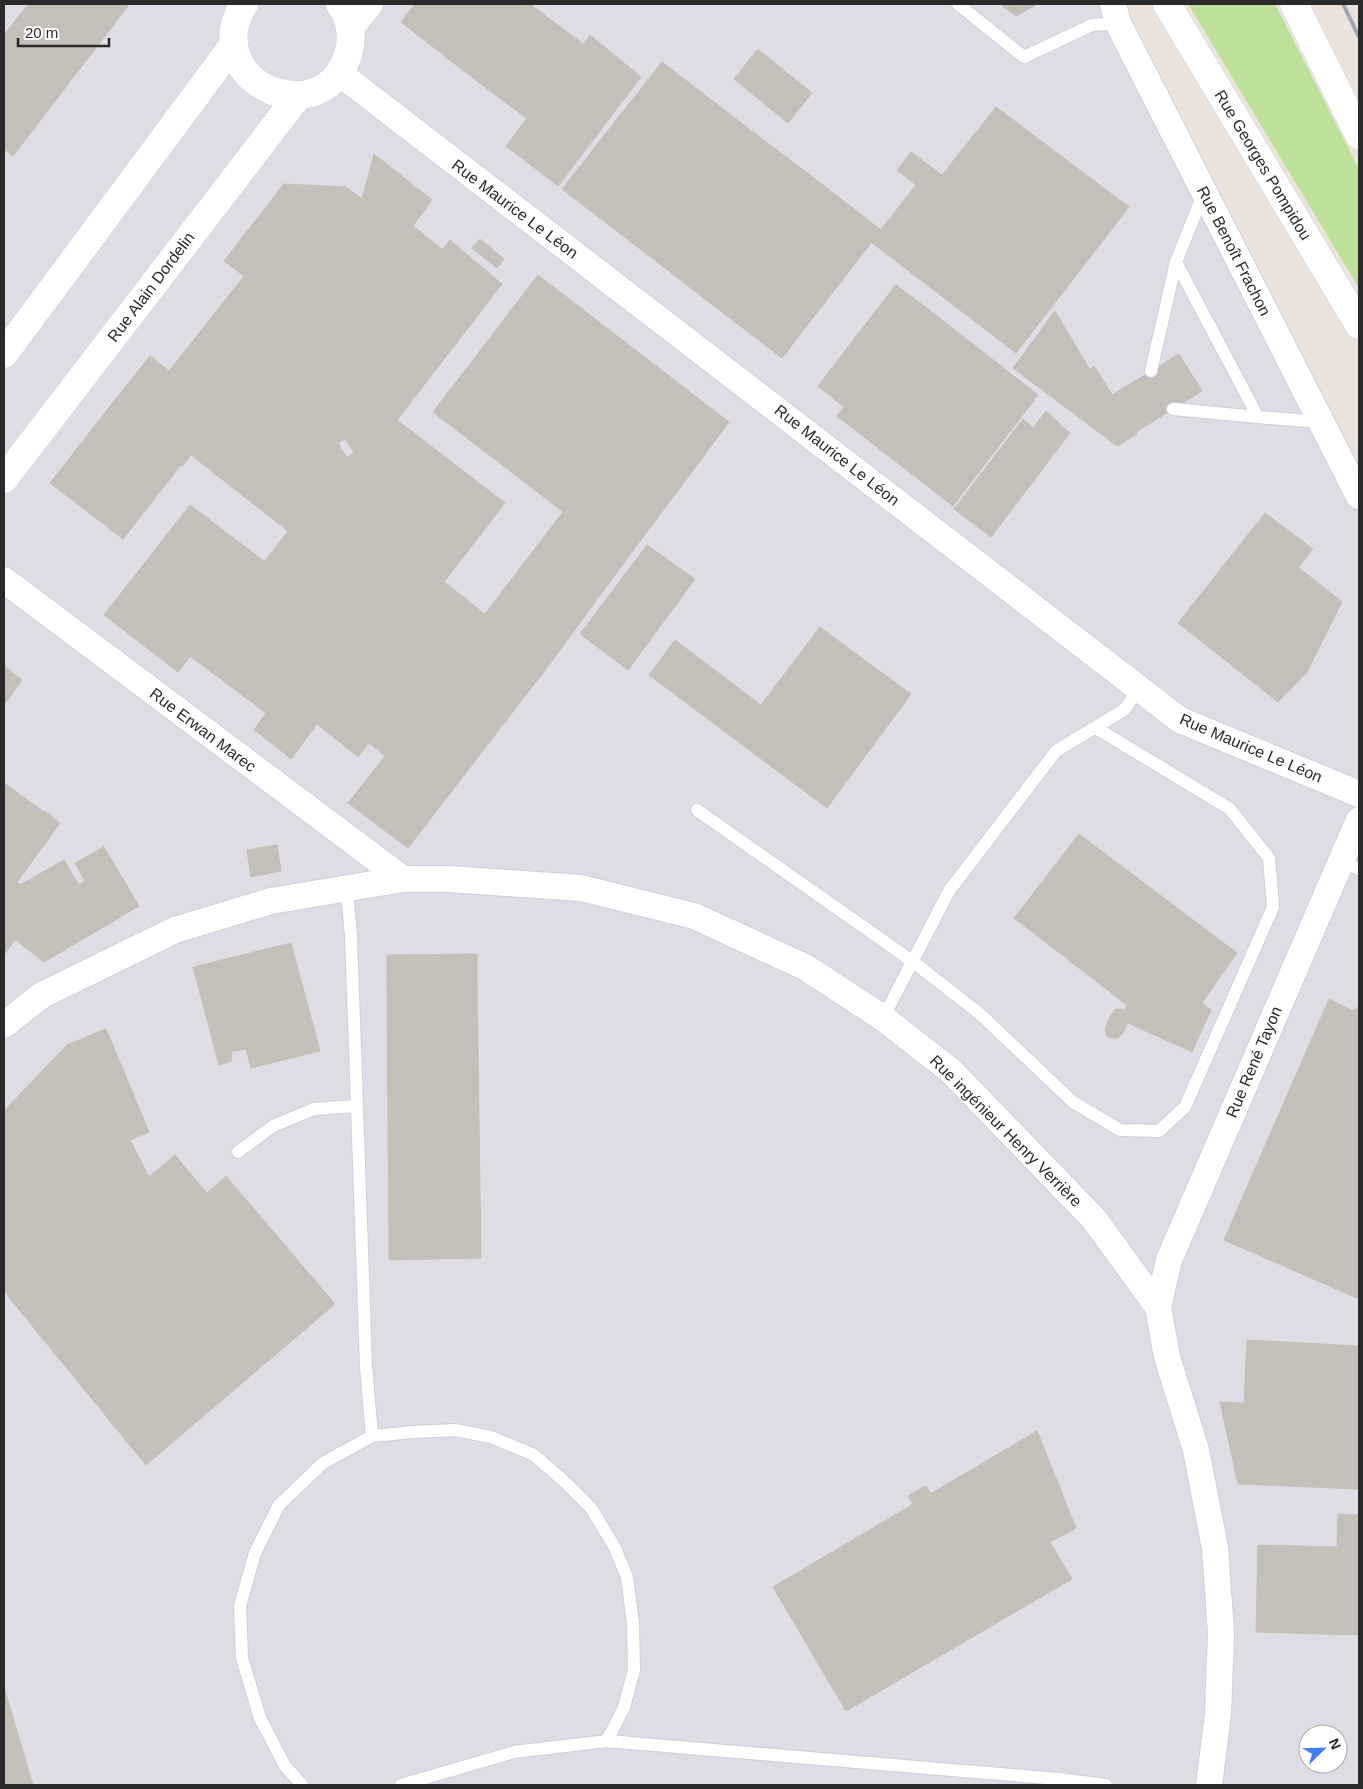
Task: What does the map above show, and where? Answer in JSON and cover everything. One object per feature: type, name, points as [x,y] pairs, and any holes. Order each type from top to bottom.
[{"type":"street","points":[[244,4],[234,28],[234,44],[239,62],[249,76],[263,88],[280,94],[298,96],[313,92],[327,85],[339,73],[347,59],[351,43],[345,15],[369,4]]},
{"type":"street","name":"Rue Georges Pompidou","points":[[1167,4],[1359,325]]},
{"type":"street","points":[[1294,4],[1359,135]]},
{"type":"street","name":"Rue Benoît Frachon","points":[[1115,13],[1359,496]]},
{"type":"street","points":[[4,354],[234,44]]},
{"type":"street","name":"Rue Maurice Le Léon","points":[[339,73],[1180,720],[1359,794]]},
{"type":"street","name":"Rue Alain Dordelin","points":[[4,479],[298,96]]},
{"type":"street","name":"Rue Erwan Marec","points":[[4,580],[403,879]]},
{"type":"street","name":"Rue René Tayon","points":[[1158,1308],[1169,1260],[1350,865],[1359,820]]},
{"type":"street","name":"Rue ingénieur Henry Verrière","points":[[4,1026],[42,995],[175,930],[271,901],[403,879],[449,879],[581,888],[694,916],[805,967],[882,1018],[950,1071],[1094,1219],[1158,1308],[1167,1357],[1196,1450],[1214,1548],[1221,1633],[1218,1714],[1209,1785]]},
{"type":"lane","points":[[958,4],[1024,57],[1115,13]]},
{"type":"lane","points":[[1151,371],[1176,262],[1204,192]]},
{"type":"lane","points":[[1176,262],[1258,417]]},
{"type":"lane","points":[[1173,409],[1322,422]]},
{"type":"lane","points":[[882,1018],[949,891],[1056,751],[1124,710],[1140,688]]},
{"type":"lane","points":[[696,810],[912,960],[980,1014],[1073,1102],[1120,1130],[1159,1131],[1185,1107],[1273,906],[1269,858],[1230,809],[1096,728]]},
{"type":"lane","points":[[346,888],[351,937],[366,1367],[372,1436]]},
{"type":"lane","points":[[238,1152],[273,1126],[314,1109],[357,1106]]},
{"type":"lane","points":[[302,1785],[285,1766],[260,1718],[242,1658],[240,1606],[255,1553],[279,1505],[323,1463],[372,1436],[455,1430],[490,1437],[534,1455],[591,1508],[614,1546],[628,1577],[633,1623],[634,1670],[624,1707],[607,1741]]},
{"type":"lane","points":[[401,1785],[514,1752],[607,1741],[1050,1778],[1106,1785]]},
{"type":"shaded area","points":[[4,4],[1113,4],[1359,496],[1359,1785],[4,1785]]},
{"type":"green space","points":[[1188,4],[1275,4],[1359,169],[1359,288]]},
{"type":"building","points":[[28,4],[126,4],[128,6],[13,156],[4,149],[4,35]]},
{"type":"building","points":[[415,4],[524,4],[469,75],[401,22]]},
{"type":"building","points":[[524,4],[530,4],[583,44],[526,118],[469,75]]},
{"type":"building","points":[[1000,4],[1009,4],[1013,10],[1026,4],[1029,9],[1016,16]]},
{"type":"building","points":[[1009,4],[1023,4],[1013,10]]},
{"type":"building","points":[[1026,4],[1037,4],[1029,9]]},
{"type":"building","points":[[590,35],[641,77],[558,186],[506,146]]},
{"type":"building","points":[[758,49],[812,93],[788,123],[734,79]]},
{"type":"building","points":[[662,62],[770,145],[670,272],[562,189]]},
{"type":"building","points":[[996,107],[1129,207],[1016,353],[871,242],[916,185],[897,170],[911,152],[942,175]]},
{"type":"building","points":[[770,145],[814,178],[714,306],[670,272]]},
{"type":"building","points":[[374,154],[432,200],[402,241],[431,264],[450,240],[502,284],[391,428],[354,453],[345,439],[338,443],[347,458],[288,531],[191,455],[188,459],[114,401],[150,356],[169,371],[244,276],[224,261],[284,184],[346,187],[362,199]]},
{"type":"building","points":[[814,178],[881,230],[782,358],[714,306]]},
{"type":"building","points":[[413,226],[443,250],[431,264],[402,241]]},
{"type":"building","points":[[480,239],[504,259],[497,268],[472,248]]},
{"type":"building","points":[[538,275],[729,422],[626,560],[433,412]]},
{"type":"building","points":[[896,285],[923,305],[901,333],[874,313]]},
{"type":"building","points":[[923,305],[1038,395],[953,506],[837,416],[844,407],[818,386],[874,313],[901,333]]},
{"type":"building","points":[[1055,311],[1090,370],[1094,366],[1137,434],[1117,446],[1013,368]]},
{"type":"building","points":[[1179,354],[1202,391],[1136,432],[1112,395]]},
{"type":"building","points":[[114,401],[188,459],[181,465],[123,539],[50,483]]},
{"type":"building","points":[[1046,411],[1070,433],[991,537],[954,509],[1023,419],[1033,428]]},
{"type":"building","points":[[397,420],[505,503],[444,582],[322,488],[345,459],[391,428]]},
{"type":"building","points":[[322,488],[418,561],[274,745],[254,730],[266,713],[190,656]]},
{"type":"building","points":[[190,505],[264,561],[178,672],[104,615]]},
{"type":"building","points":[[563,512],[626,560],[549,665],[485,614]]},
{"type":"building","points":[[1265,513],[1313,549],[1298,567],[1342,602],[1307,672],[1278,702],[1178,623]]},
{"type":"building","points":[[647,545],[695,579],[628,670],[580,634]]},
{"type":"building","points":[[418,561],[549,665],[408,848],[348,803],[385,756],[369,743],[358,757],[317,724],[291,759],[274,745]]},
{"type":"building","points":[[820,627],[848,648],[764,761],[649,675],[675,640],[761,705]]},
{"type":"building","points":[[848,648],[911,694],[827,808],[764,761]]},
{"type":"building","points":[[4,666],[22,680],[4,705]]},
{"type":"building","points":[[4,783],[44,812],[4,864]]},
{"type":"building","points":[[45,811],[60,823],[17,882],[20,885],[64,860],[78,884],[34,910],[39,920],[4,893],[4,864]]},
{"type":"building","points":[[1079,834],[1237,953],[1202,1003],[1211,1010],[1192,1052],[1128,1023],[1118,1038],[1107,1036],[1105,1029],[1110,1016],[1116,1009],[1125,1010],[1127,1005],[1014,918]]},
{"type":"building","points":[[277,845],[281,871],[251,877],[247,850]]},
{"type":"building","points":[[104,847],[139,906],[44,962],[4,931],[4,893],[39,920],[34,910],[85,881],[75,863]]},
{"type":"building","points":[[4,931],[15,940],[4,955]]},
{"type":"building","points":[[291,943],[320,1051],[251,1068],[246,1049],[231,1052],[232,1061],[219,1065],[193,967]]},
{"type":"building","points":[[477,954],[477,982],[387,983],[387,955]]},
{"type":"building","points":[[477,982],[481,1258],[389,1260],[387,983]]},
{"type":"building","points":[[1329,999],[1353,1011],[1359,1006],[1359,1299],[1224,1240]]},
{"type":"building","points":[[106,1029],[149,1132],[73,1164],[4,1235],[4,1111],[67,1045]]},
{"type":"building","points":[[130,1140],[149,1177],[44,1266],[11,1300],[4,1289],[4,1235],[73,1164]]},
{"type":"building","points":[[175,1155],[207,1193],[226,1176],[335,1304],[146,1465],[11,1300],[44,1266]]},
{"type":"building","points":[[1247,1340],[1359,1346],[1359,1489],[1238,1484],[1220,1402],[1244,1403]]},
{"type":"building","points":[[1037,1431],[1076,1528],[1050,1542],[1072,1579],[846,1711],[773,1587]]},
{"type":"building","points":[[926,1486],[931,1494],[913,1504],[908,1496]]},
{"type":"building","points":[[1338,1514],[1359,1515],[1359,1635],[1256,1632],[1258,1545],[1337,1547]]},
{"type":"building","points":[[4,1687],[33,1785],[4,1785]]},
{"type":"railway","points":[[1343,4],[1359,37]]}]
